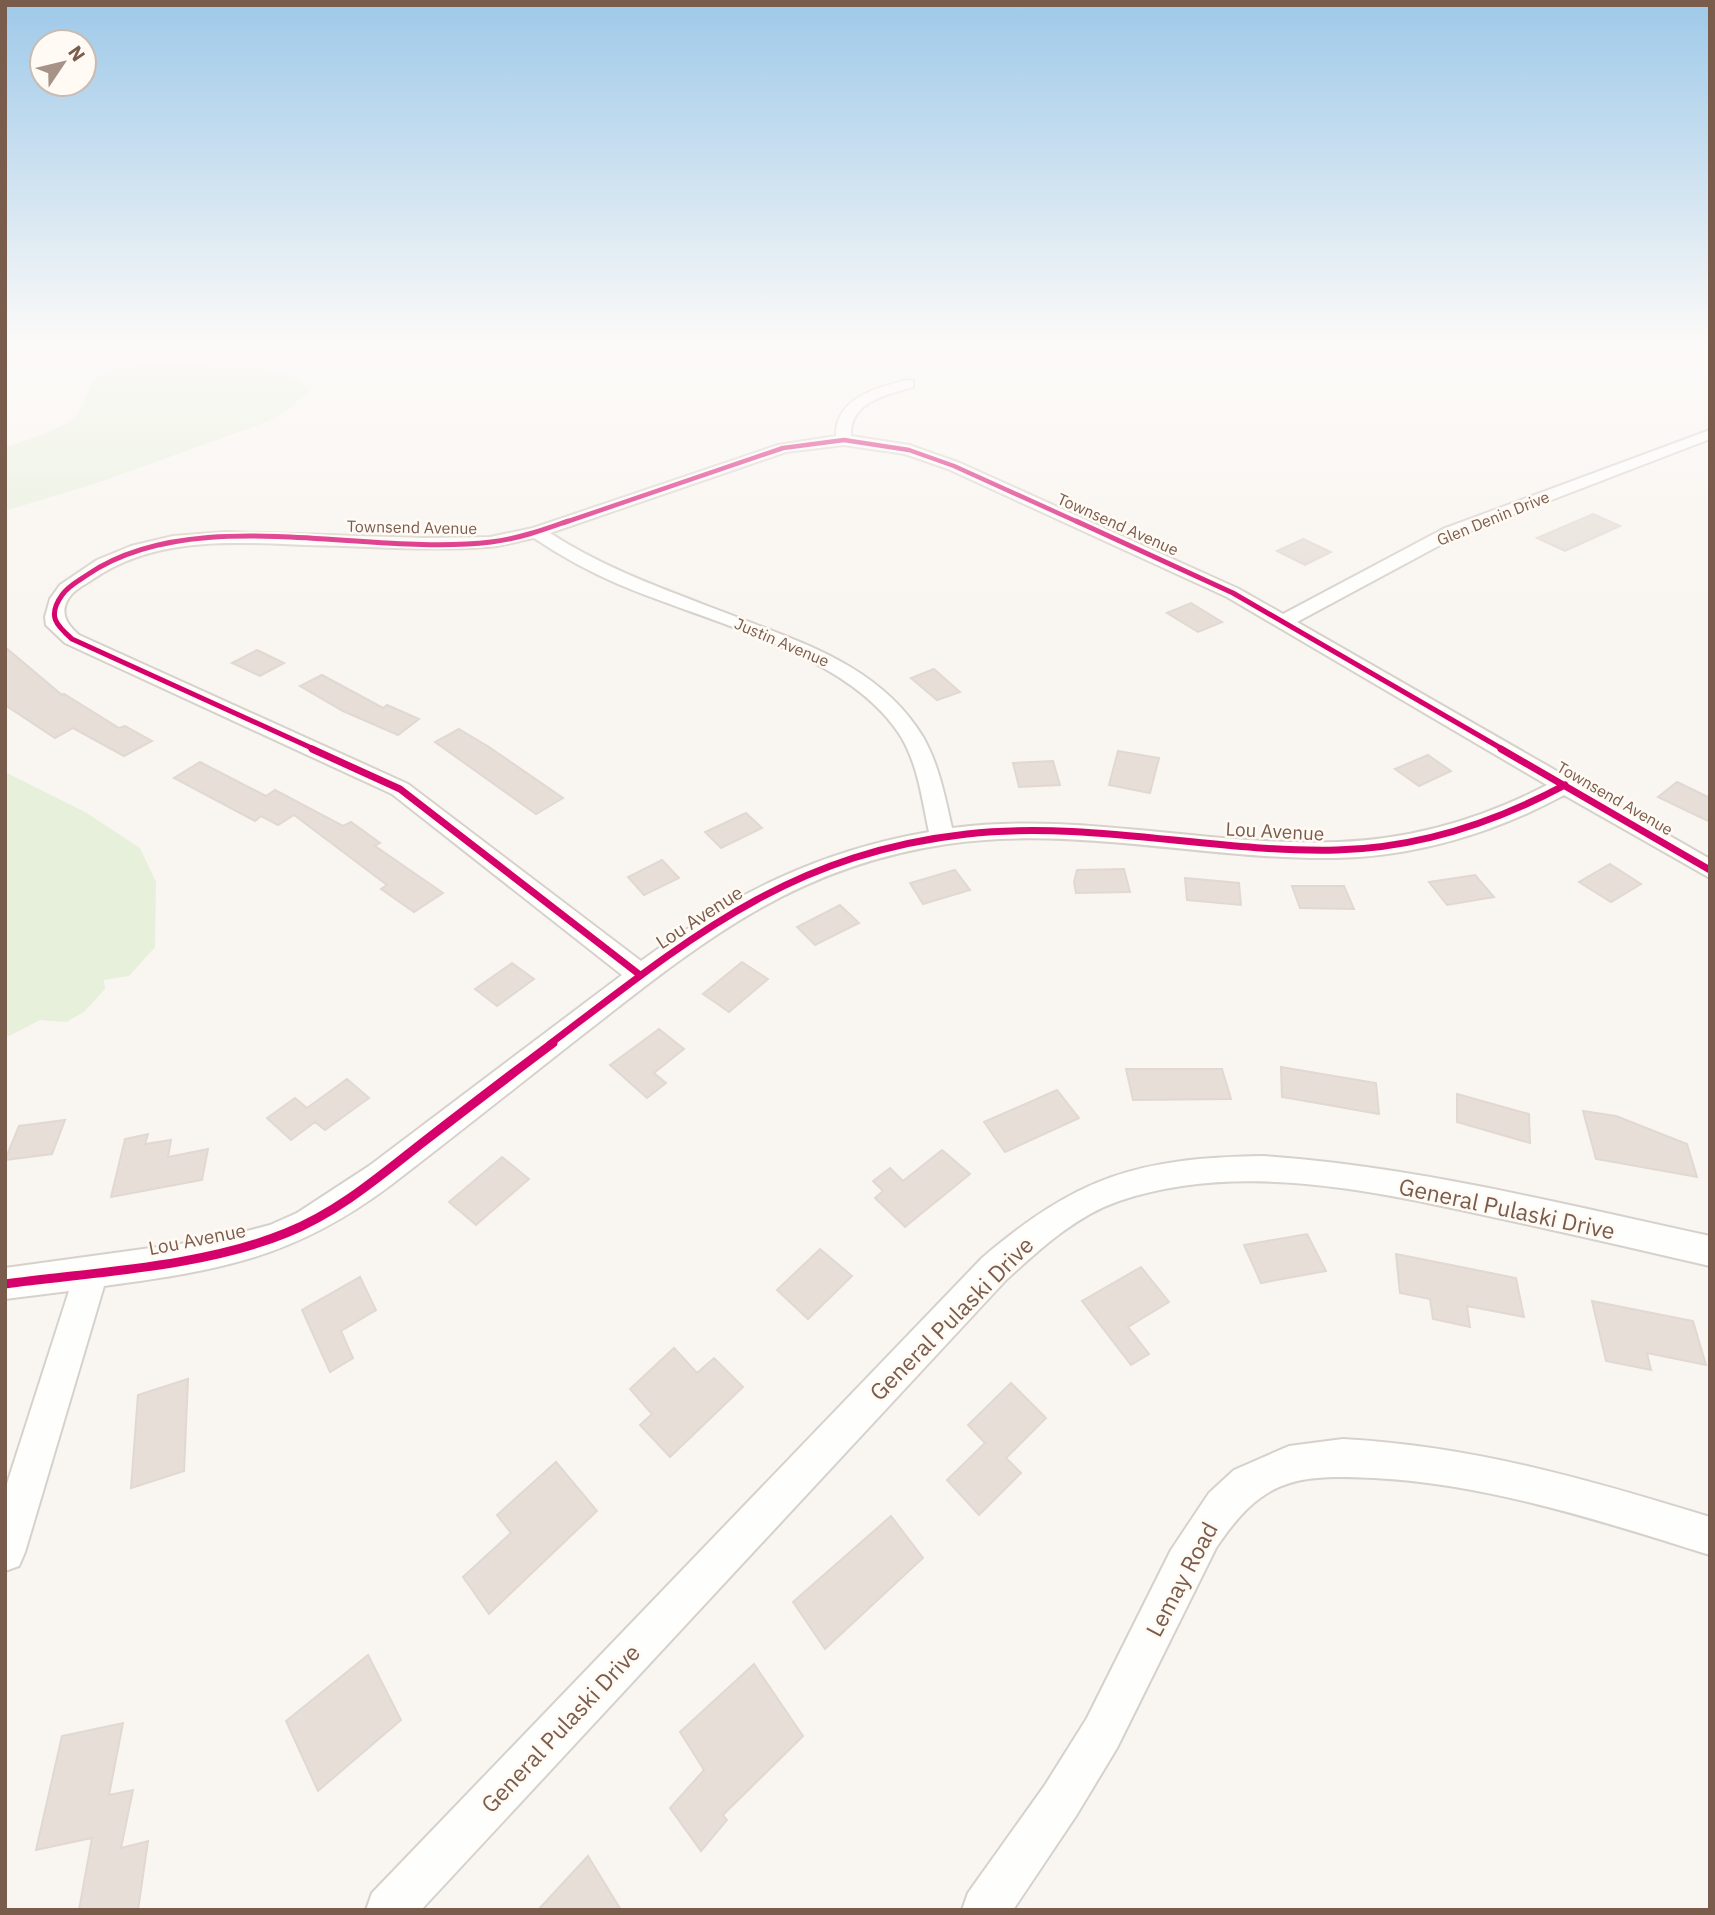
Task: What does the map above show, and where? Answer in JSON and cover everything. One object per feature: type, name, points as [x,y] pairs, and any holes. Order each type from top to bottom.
[{"type":"street","name":"Glen Denin Drive","points":[[1285,621],[1449,533],[1704,436]]},
{"type":"street","name":"Townsend Avenue","points":[[640,975],[400,789],[72,639],[57,625],[54,617],[59,599],[89,572],[119,556],[173,541],[226,537],[467,544],[537,532],[783,448],[844,440],[901,448],[954,466],[1185,569],[1285,621],[1710,870]]},
{"type":"street","name":"Justin Avenue","points":[[537,532],[597,568],[818,654],[852,674],[879,698],[914,740],[928,773],[942,837]]},
{"type":"street","name":"Lou Avenue","points":[[5,1284],[214,1255],[255,1245],[291,1231],[356,1194],[640,975],[735,910],[789,880],[859,855],[942,837],[1006,831],[1064,832],[1304,850],[1361,848],[1465,830],[1530,805],[1564,785]]},
{"type":"street","name":"General Pulaski Drive","points":[[389,1910],[993,1269],[1048,1221],[1080,1204],[1113,1189],[1184,1172],[1300,1172],[1380,1181],[1461,1196],[1710,1251]]},
{"type":"street","points":[[5,1552],[93,1272]]},
{"type":"street","name":"Lemay Road","points":[[985,1910],[1039,1833],[1102,1733],[1194,1547],[1218,1510],[1249,1482],[1287,1465],[1330,1459],[1376,1460],[1470,1470],[1519,1480],[1710,1536]]},
{"type":"green space","points":[[35,436],[227,436],[97,483],[5,511],[5,447]]},
{"type":"green space","points":[[5,772],[85,812],[140,848],[156,882],[155,947],[129,976],[104,980],[105,989],[84,1012],[66,1022],[40,1020],[5,1038]]},
{"type":"building","points":[[1593,514],[1620,526],[1565,551],[1537,538]]},
{"type":"building","points":[[1303,539],[1331,552],[1305,565],[1277,551]]},
{"type":"building","points":[[1191,603],[1222,622],[1198,632],[1167,613]]},
{"type":"building","points":[[5,647],[62,695],[119,728],[125,726],[152,741],[124,756],[73,728],[55,738],[5,705]]},
{"type":"building","points":[[257,650],[284,663],[260,676],[232,663]]},
{"type":"building","points":[[934,669],[960,692],[937,700],[911,678]]},
{"type":"building","points":[[322,675],[383,708],[387,705],[419,719],[398,735],[343,711],[300,686]]},
{"type":"building","points":[[459,729],[563,798],[536,814],[435,742]]},
{"type":"building","points":[[1118,751],[1159,758],[1150,793],[1109,785]]},
{"type":"building","points":[[1428,755],[1451,771],[1419,786],[1395,769]]},
{"type":"building","points":[[1053,761],[1060,785],[1019,787],[1013,763]]},
{"type":"building","points":[[200,762],[266,796],[275,790],[343,826],[351,822],[380,843],[375,846],[443,893],[414,912],[381,889],[387,885],[294,815],[278,825],[261,816],[255,821],[174,778]]},
{"type":"building","points":[[1677,782],[1710,798],[1710,822],[1658,797]]},
{"type":"building","points":[[746,813],[762,828],[721,848],[705,832]]},
{"type":"building","points":[[662,860],[679,878],[644,895],[628,877]]},
{"type":"building","points":[[1610,864],[1641,884],[1611,902],[1579,882]]},
{"type":"building","points":[[1124,869],[1130,892],[1076,893],[1074,882],[1077,870]]},
{"type":"building","points":[[955,870],[970,890],[923,904],[910,883]]},
{"type":"building","points":[[1475,875],[1494,897],[1447,905],[1429,882]]},
{"type":"building","points":[[1185,878],[1239,883],[1241,905],[1187,900]]},
{"type":"building","points":[[1292,886],[1344,886],[1354,909],[1300,908]]},
{"type":"building","points":[[840,905],[859,923],[815,945],[797,927]]},
{"type":"building","points":[[742,962],[768,979],[729,1012],[703,994]]},
{"type":"building","points":[[512,963],[534,979],[497,1006],[475,989]]},
{"type":"building","points":[[659,1029],[684,1049],[654,1073],[666,1083],[647,1098],[610,1065]]},
{"type":"building","points":[[1281,1067],[1376,1083],[1379,1114],[1282,1097]]},
{"type":"building","points":[[1126,1069],[1222,1069],[1231,1099],[1133,1100]]},
{"type":"building","points":[[347,1079],[369,1098],[325,1130],[315,1122],[291,1140],[267,1118],[295,1098],[307,1108]]},
{"type":"building","points":[[1057,1090],[1079,1118],[1005,1152],[984,1122]]},
{"type":"building","points":[[1457,1094],[1529,1114],[1530,1143],[1457,1122]]},
{"type":"building","points":[[1583,1111],[1616,1116],[1687,1144],[1697,1177],[1596,1159]]},
{"type":"building","points":[[65,1120],[52,1154],[5,1160],[19,1126]]},
{"type":"building","points":[[148,1134],[145,1144],[171,1140],[168,1157],[208,1149],[202,1180],[111,1197],[125,1139]]},
{"type":"building","points":[[942,1150],[970,1174],[905,1227],[875,1198],[883,1191],[873,1181],[890,1168],[903,1181]]},
{"type":"building","points":[[502,1157],[529,1179],[476,1225],[449,1202]]},
{"type":"building","points":[[1307,1234],[1326,1271],[1261,1283],[1244,1245]]},
{"type":"building","points":[[820,1249],[852,1276],[808,1319],[777,1290]]},
{"type":"building","points":[[1396,1254],[1516,1278],[1524,1317],[1467,1306],[1470,1327],[1433,1319],[1430,1299],[1400,1293]]},
{"type":"building","points":[[1141,1267],[1169,1302],[1128,1327],[1149,1354],[1131,1365],[1082,1301]]},
{"type":"building","points":[[360,1277],[376,1310],[341,1331],[353,1358],[330,1372],[302,1310]]},
{"type":"building","points":[[1592,1301],[1693,1321],[1706,1365],[1647,1353],[1651,1370],[1606,1361]]},
{"type":"building","points":[[674,1348],[697,1373],[714,1358],[743,1387],[670,1457],[640,1425],[652,1414],[630,1389]]},
{"type":"building","points":[[188,1379],[184,1471],[131,1488],[138,1395]]},
{"type":"building","points":[[1011,1383],[1046,1418],[1006,1458],[1021,1473],[979,1515],[947,1480],[985,1443],[968,1425]]},
{"type":"building","points":[[556,1462],[597,1511],[489,1614],[463,1577],[511,1533],[497,1515]]},
{"type":"building","points":[[891,1516],[923,1558],[825,1649],[793,1602]]},
{"type":"building","points":[[368,1655],[401,1720],[318,1791],[286,1721]]},
{"type":"building","points":[[754,1664],[803,1736],[723,1815],[727,1820],[701,1851],[670,1808],[704,1770],[680,1732]]},
{"type":"building","points":[[123,1723],[109,1795],[133,1790],[121,1848],[148,1841],[138,1910],[79,1910],[92,1838],[36,1850],[62,1736]]},
{"type":"building","points":[[588,1856],[621,1910],[538,1910]]},
{"type":"cycle path","points":[[640,975],[400,789],[72,639],[56,625],[54,617],[59,599],[66,589],[103,564],[137,550],[173,541],[226,537],[424,543],[490,542],[537,532],[783,448],[821,441],[876,443],[909,450],[954,466],[1233,593],[1710,870]]},
{"type":"cycle path","points":[[5,1284],[216,1254],[271,1239],[308,1223],[380,1176],[657,963],[717,921],[780,885],[847,859],[925,840],[1006,831],[1118,834],[1304,850],[1372,848],[1439,836],[1472,826],[1504,815],[1565,785]]}]
